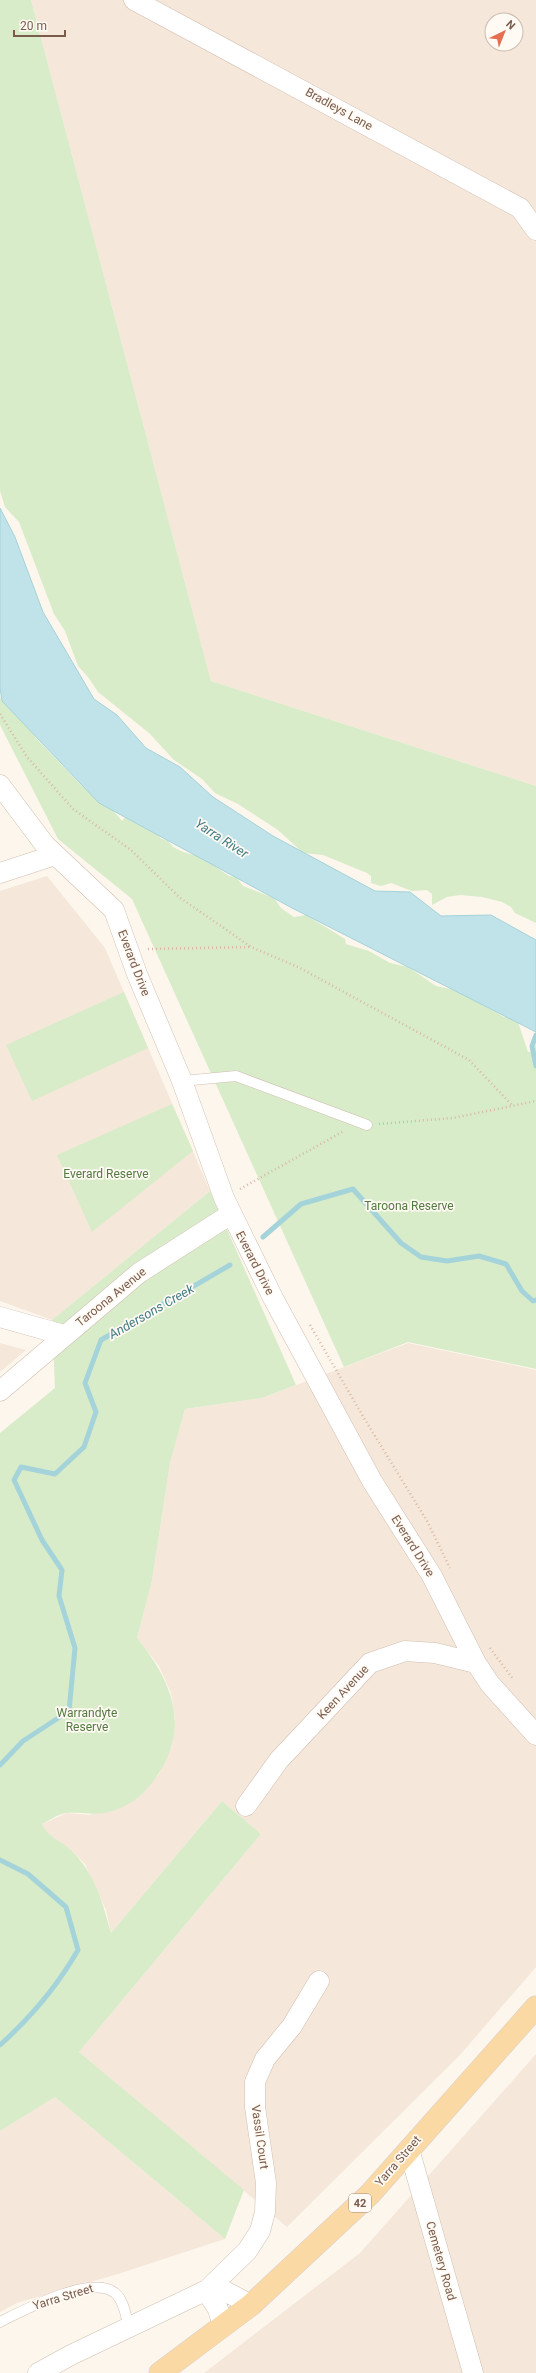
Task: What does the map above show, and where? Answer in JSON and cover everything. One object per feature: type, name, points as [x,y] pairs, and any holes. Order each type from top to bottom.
[{"type":"main road","name":"Yarra Street","points":[[160,2373],[251,2305],[370,2194],[536,2007]]},
{"type":"street","name":"Bradleys Lane","points":[[134,0],[520,208],[536,230]]},
{"type":"street","name":"Everard Drive","points":[[0,785],[55,855],[114,910],[137,974],[182,1081],[228,1206],[273,1298],[372,1481],[432,1576],[476,1663],[490,1684],[536,1735]]},
{"type":"street","points":[[0,872],[55,855]]},
{"type":"street","name":"Taroona Avenue","points":[[0,1391],[64,1335],[139,1273],[228,1206]]},
{"type":"street","points":[[0,1317],[64,1335]]},
{"type":"street","name":"Keen Avenue","points":[[246,1806],[279,1760],[370,1663],[405,1651],[435,1653],[476,1663]]},
{"type":"street","name":"Vassil Court","points":[[206,2291],[247,2251],[260,2231],[264,2212],[266,2183],[255,2107],[255,2082],[265,2059],[292,2026],[320,1981]]},
{"type":"street","name":"Cemetery Road","points":[[409,2149],[473,2373]]},
{"type":"street","points":[[38,2373],[129,2327],[206,2291],[219,2288],[251,2305]]},
{"type":"street","points":[[206,2291],[218,2309],[223,2327]]},
{"type":"lane","points":[[182,1081],[236,1076],[363,1123]]},
{"type":"lane","name":"Yarra Street","points":[[0,2322],[42,2303],[100,2286],[110,2289],[119,2297],[129,2327]]},
{"type":"path","points":[[0,714],[26,757],[73,808],[132,850],[179,897],[251,946],[298,967],[469,1060],[512,1106]]},
{"type":"path","points":[[129,949],[251,946]]},
{"type":"path","points":[[228,1206],[363,1123],[453,1118],[536,1101]]},
{"type":"path","points":[[308,1322],[364,1418],[428,1521],[452,1571]]},
{"type":"path","points":[[487,1643],[516,1684]]},
{"type":"shaded area","points":[[31,0],[536,0],[536,786],[211,681]]},
{"type":"shaded area","points":[[47,876],[105,948],[210,1191],[52,1320],[0,1301],[0,891]]},
{"type":"shaded area","points":[[0,1343],[26,1350],[0,1372]]},
{"type":"shaded area","points":[[408,1343],[536,1370],[536,1967],[460,2055],[287,2227],[79,2052],[261,1834],[222,1801],[111,1933],[106,1910],[85,1864],[70,1849],[45,1832],[42,1824],[67,1813],[89,1815],[140,1796],[159,1774],[172,1746],[175,1718],[171,1693],[159,1666],[137,1638],[152,1581],[170,1463],[185,1409],[262,1398]]},
{"type":"shaded area","points":[[536,2054],[536,2373],[204,2373],[360,2253]]},
{"type":"shaded area","points":[[55,2097],[225,2239],[118,2274],[17,2303],[0,2312],[0,2131]]},
{"type":"green space","points":[[0,0],[31,0],[211,681],[536,786],[536,923],[515,913],[511,907],[502,902],[482,897],[460,895],[447,897],[432,905],[432,894],[427,890],[412,891],[391,883],[381,886],[371,883],[371,876],[367,873],[323,855],[303,853],[278,830],[238,804],[215,793],[202,779],[174,760],[149,733],[98,692],[88,677],[78,666],[65,631],[54,614],[19,522],[5,507],[0,491]]},
{"type":"green space","name":"Taroona Reserve","points":[[0,697],[2,701],[29,719],[35,737],[82,786],[106,802],[122,821],[125,817],[159,833],[160,838],[168,841],[173,847],[183,852],[201,857],[229,876],[236,877],[243,886],[274,898],[281,908],[294,917],[306,915],[345,939],[346,944],[369,951],[390,963],[408,967],[436,986],[459,991],[504,1017],[510,1015],[518,1022],[528,1052],[534,1052],[536,1040],[536,1369],[408,1342],[344,1367],[132,899],[58,839],[0,725]]},
{"type":"green space","points":[[124,992],[148,1048],[32,1101],[6,1045]]},
{"type":"green space","name":"Everard Reserve","points":[[172,1104],[193,1151],[92,1232],[57,1155]]},
{"type":"green space","name":"Warrandyte Reserve","points":[[210,1191],[296,1385],[262,1398],[185,1409],[170,1463],[152,1581],[137,1638],[160,1671],[168,1688],[173,1706],[175,1723],[173,1742],[166,1760],[155,1779],[144,1793],[129,1804],[118,1809],[99,1814],[67,1813],[57,1816],[42,1824],[47,1832],[71,1850],[80,1859],[87,1869],[101,1899],[111,1933],[222,1801],[261,1834],[79,2052],[244,2190],[225,2239],[55,2097],[0,2131],[0,1433],[55,1388],[52,1320]]},
{"type":"water","name":"Yarra River","points":[[0,508],[15,537],[43,612],[94,699],[117,715],[146,748],[180,767],[213,797],[273,836],[375,891],[410,892],[441,916],[491,915],[536,940],[536,1032],[292,908],[99,803],[2,701],[0,688]]},
{"type":"waterway","name":"Andersons Creek","points":[[536,1035],[532,1046],[536,1066]]},
{"type":"waterway","name":"Andersons Creek","points":[[263,1237],[301,1204],[353,1189],[401,1243],[421,1257],[447,1261],[479,1256],[506,1264],[522,1291],[533,1301],[536,1300]]},
{"type":"waterway","name":"Andersons Creek","points":[[0,1765],[23,1741],[69,1711],[75,1648],[59,1596],[62,1570],[42,1540],[14,1480],[21,1467],[55,1474],[84,1447],[96,1412],[85,1383],[101,1340],[230,1265]]},
{"type":"waterway","name":"Andersons Creek","points":[[0,1860],[28,1874],[66,1907],[78,1950],[62,1976],[43,2000],[22,2024],[0,2045]]}]
